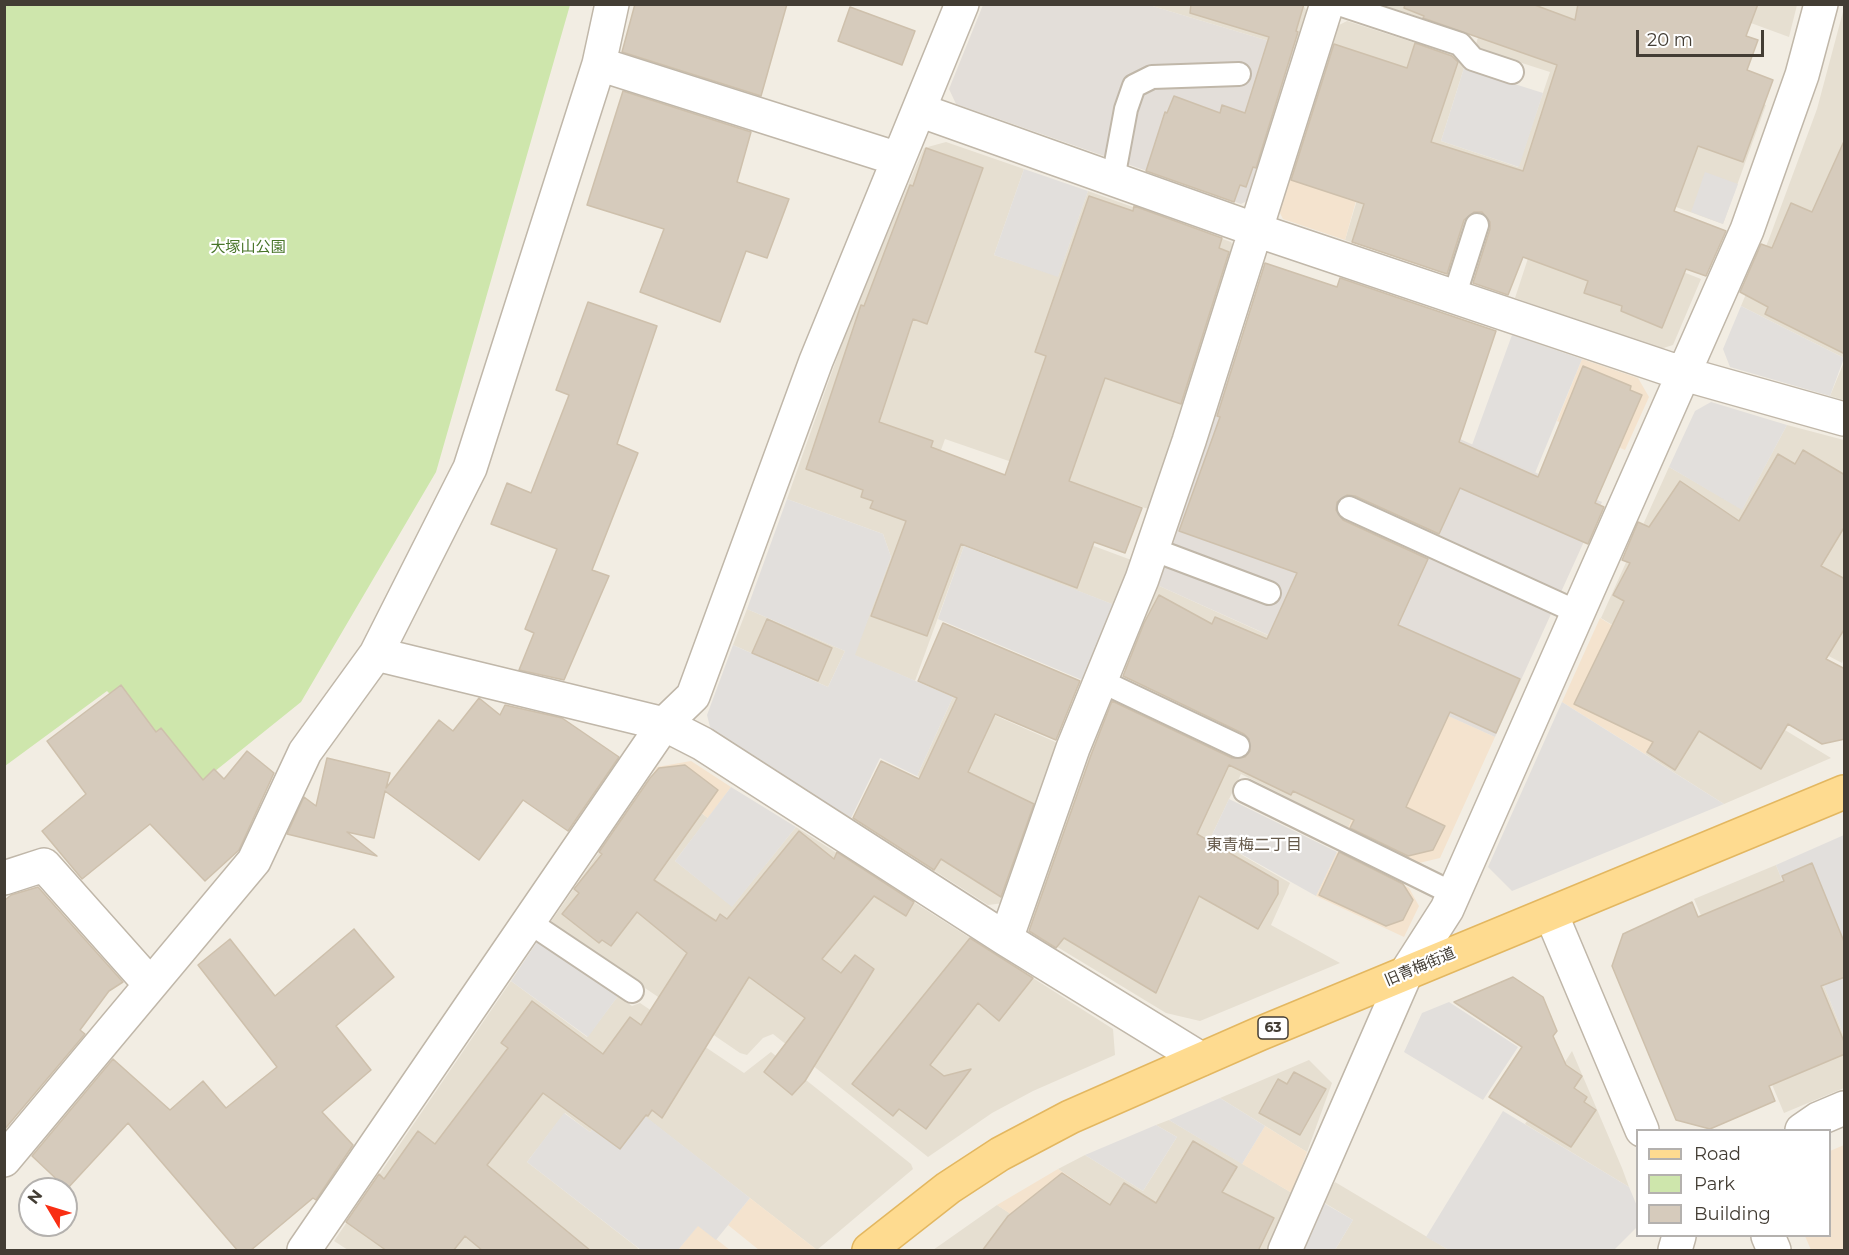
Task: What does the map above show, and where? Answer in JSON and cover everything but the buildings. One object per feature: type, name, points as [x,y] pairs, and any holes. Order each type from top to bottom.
[{"type":"main road","name":"旧青梅街道","points":[[869,1251],[923,1206],[1000,1154],[1070,1117],[1406,973],[1845,792]]},
{"type":"street","points":[[4,1160],[254,861],[305,752],[376,654],[470,468],[599,64],[612,4]]},
{"type":"street","points":[[304,1251],[664,724],[693,696],[816,361],[962,4]]},
{"type":"street","points":[[1006,939],[1073,748],[1152,549],[1327,4]]},
{"type":"street","points":[[1285,1251],[1406,973],[1447,909],[1454,894],[1747,230],[1802,75],[1821,4]]},
{"type":"street","points":[[599,64],[898,159]]},
{"type":"street","points":[[919,110],[1256,230],[1684,374],[1845,419]]},
{"type":"street","points":[[376,654],[664,724],[703,744],[1006,939],[1201,1059]]},
{"type":"street","points":[[4,878],[44,865],[150,984]]},
{"type":"street","points":[[1551,914],[1641,1129]]},
{"type":"street","points":[[1805,1129],[1818,1119],[1845,1108]]},
{"type":"street","points":[[1768,1237],[1774,1251]]},
{"type":"lane","points":[[1339,4],[1460,44],[1473,59],[1512,72]]},
{"type":"lane","points":[[1113,179],[1126,109],[1134,86],[1152,77],[1239,74]]},
{"type":"lane","points":[[1454,297],[1477,225]]},
{"type":"lane","points":[[1349,508],[1577,612]]},
{"type":"lane","points":[[1152,549],[1269,593]]},
{"type":"lane","points":[[1101,681],[1238,746]]},
{"type":"lane","points":[[1245,791],[1454,894]]},
{"type":"lane","points":[[529,922],[632,991]]},
{"type":"shaded area","points":[[1380,4],[1617,5],[1603,44],[1766,105],[1723,224],[1599,179],[1581,232],[1701,279],[1673,345],[1660,349],[1515,298],[1536,234],[1468,211],[1451,269],[1442,273],[1345,240],[1369,160],[1308,108],[1333,28],[1347,21],[1459,57],[1464,68],[1441,141],[1518,167],[1550,72],[1475,48],[1478,37]]},
{"type":"shaded area","points":[[983,5],[1149,5],[1299,50],[1253,198],[1241,204],[956,104],[949,89]]},
{"type":"shaded area","points":[[1149,5],[1303,5],[1310,16],[1299,50]]},
{"type":"shaded area","points":[[1702,5],[1797,5],[1789,37]]},
{"type":"shaded area","points":[[1844,8],[1844,358],[1741,306],[1769,239],[1817,109]]},
{"type":"shaded area","points":[[1464,68],[1543,93],[1519,167],[1441,141]]},
{"type":"shaded area","points":[[1308,108],[1376,130],[1345,240],[1283,219],[1277,207]]},
{"type":"shaded area","points":[[946,142],[1024,169],[994,255],[1058,276],[1088,191],[1231,242],[1236,252],[1151,510],[945,439],[913,527],[964,546],[915,681],[854,655],[891,557],[883,534],[787,499],[851,318],[924,148]]},
{"type":"shaded area","points":[[1024,169],[1088,191],[1058,277],[994,255]]},
{"type":"shaded area","points":[[1705,172],[1738,184],[1723,224],[1691,212]]},
{"type":"shaded area","points":[[1741,306],[1844,358],[1830,396],[1730,367],[1723,349]]},
{"type":"shaded area","points":[[1512,335],[1582,359],[1535,473],[1472,445]]},
{"type":"shaded area","points":[[1233,347],[1327,380],[1602,502],[1495,737],[1155,584]]},
{"type":"shaded area","points":[[1582,359],[1638,378],[1649,397],[1625,450],[1557,421]]},
{"type":"shaded area","points":[[1844,362],[1844,400],[1830,396]]},
{"type":"shaded area","points":[[1711,402],[1787,425],[1742,510],[1669,467],[1695,411]]},
{"type":"shaded area","points":[[1787,425],[1844,440],[1844,658],[1842,663],[1777,629],[1734,699],[1831,758],[1724,804],[1645,754],[1694,675],[1601,618],[1669,467],[1742,509]]},
{"type":"shaded area","points":[[787,499],[883,534],[891,557],[855,655],[953,697],[917,776],[880,758],[851,818],[710,727],[707,715],[733,645],[828,687],[845,651],[747,609]]},
{"type":"shaded area","points":[[1016,517],[1134,561],[1117,606],[1000,561]]},
{"type":"shaded area","points":[[964,546],[1117,606],[1087,682],[938,619]]},
{"type":"shaded area","points":[[1155,584],[1272,637],[1367,787],[1348,828],[1241,774],[1211,837],[1290,883],[1271,925],[1340,963],[1200,1021],[1166,1013],[1031,931],[1026,919],[1099,721],[1121,708],[1244,767],[1259,737],[1127,675],[1122,663]]},
{"type":"shaded area","points":[[747,609],[845,651],[828,687],[733,645]]},
{"type":"shaded area","points":[[1600,618],[1694,675],[1645,754],[1562,702]]},
{"type":"shaded area","points":[[1337,665],[1495,737],[1440,858],[1419,863],[1348,828],[1367,787]]},
{"type":"shaded area","points":[[953,697],[1060,744],[1004,903],[988,905],[913,857],[947,790],[917,776]]},
{"type":"shaded area","points":[[1562,702],[1724,804],[1512,891],[1488,867]]},
{"type":"shaded area","points":[[691,761],[731,787],[708,818],[652,776],[657,767]]},
{"type":"shaded area","points":[[652,776],[708,818],[675,861],[732,906],[796,827],[1113,1029],[1115,1055],[1033,1091],[992,1113],[928,1157],[773,1034],[763,1038],[747,1055],[740,1053],[550,923]]},
{"type":"shaded area","points":[[731,787],[796,827],[732,907],[675,861]]},
{"type":"shaded area","points":[[1229,799],[1337,852],[1316,896],[1211,837]]},
{"type":"shaded area","points":[[1844,835],[1844,1036],[1776,865]]},
{"type":"shaded area","points":[[1337,852],[1409,888],[1419,906],[1404,937],[1316,896]]},
{"type":"shaded area","points":[[1776,865],[1844,1036],[1844,1088],[1784,1113],[1694,899]]},
{"type":"shaded area","points":[[537,942],[618,996],[588,1037],[511,981]]},
{"type":"shaded area","points":[[511,981],[587,1037],[618,996],[632,1006],[640,1003],[744,1073],[771,1052],[911,1164],[913,1169],[817,1250],[618,1096],[590,1132],[565,1113],[527,1162],[638,1248],[637,1250],[348,1250],[334,1241]]},
{"type":"shaded area","points":[[1449,1002],[1518,1047],[1483,1100],[1404,1052],[1422,1013]]},
{"type":"shaded area","points":[[1572,1051],[1622,1168],[1629,1187],[1525,1124]]},
{"type":"shaded area","points":[[1309,1060],[1332,1083],[1307,1152],[1220,1098]]},
{"type":"shaded area","points":[[618,1095],[750,1198],[716,1240],[698,1226],[678,1250],[641,1250],[527,1162],[564,1113],[590,1132]]},
{"type":"shaded area","points":[[1220,1098],[1265,1126],[1242,1164],[1169,1120]]},
{"type":"shaded area","points":[[1503,1111],[1629,1187],[1636,1204],[1636,1228],[1614,1250],[1449,1250],[1426,1237]]},
{"type":"shaded area","points":[[1169,1120],[1292,1193],[1272,1250],[933,1250],[997,1205],[1058,1244],[1092,1192],[1058,1169],[1085,1155],[1143,1191],[1177,1137],[1156,1125]]},
{"type":"shaded area","points":[[1156,1125],[1177,1137],[1143,1191],[1085,1155]]},
{"type":"shaded area","points":[[1265,1126],[1307,1152],[1292,1193],[1242,1164]]},
{"type":"shaded area","points":[[1844,1145],[1844,1250],[1811,1250],[1805,1237],[1831,1237],[1831,1151]]},
{"type":"shaded area","points":[[1058,1169],[1092,1192],[1057,1245],[997,1205]]},
{"type":"shaded area","points":[[1335,1182],[1449,1250],[1335,1250],[1353,1220],[1323,1202]]},
{"type":"shaded area","points":[[750,1198],[817,1250],[759,1250],[728,1225]]},
{"type":"shaded area","points":[[1322,1202],[1353,1220],[1335,1250],[1298,1250]]},
{"type":"shaded area","points":[[698,1225],[730,1250],[678,1250]]},
{"type":"green space","name":"大塚山公園","points":[[5,5],[570,5],[436,472],[301,702],[199,784],[107,691],[5,766]]},
{"type":"district","name":"東青梅二丁目","points":[[1254,845]]}]
